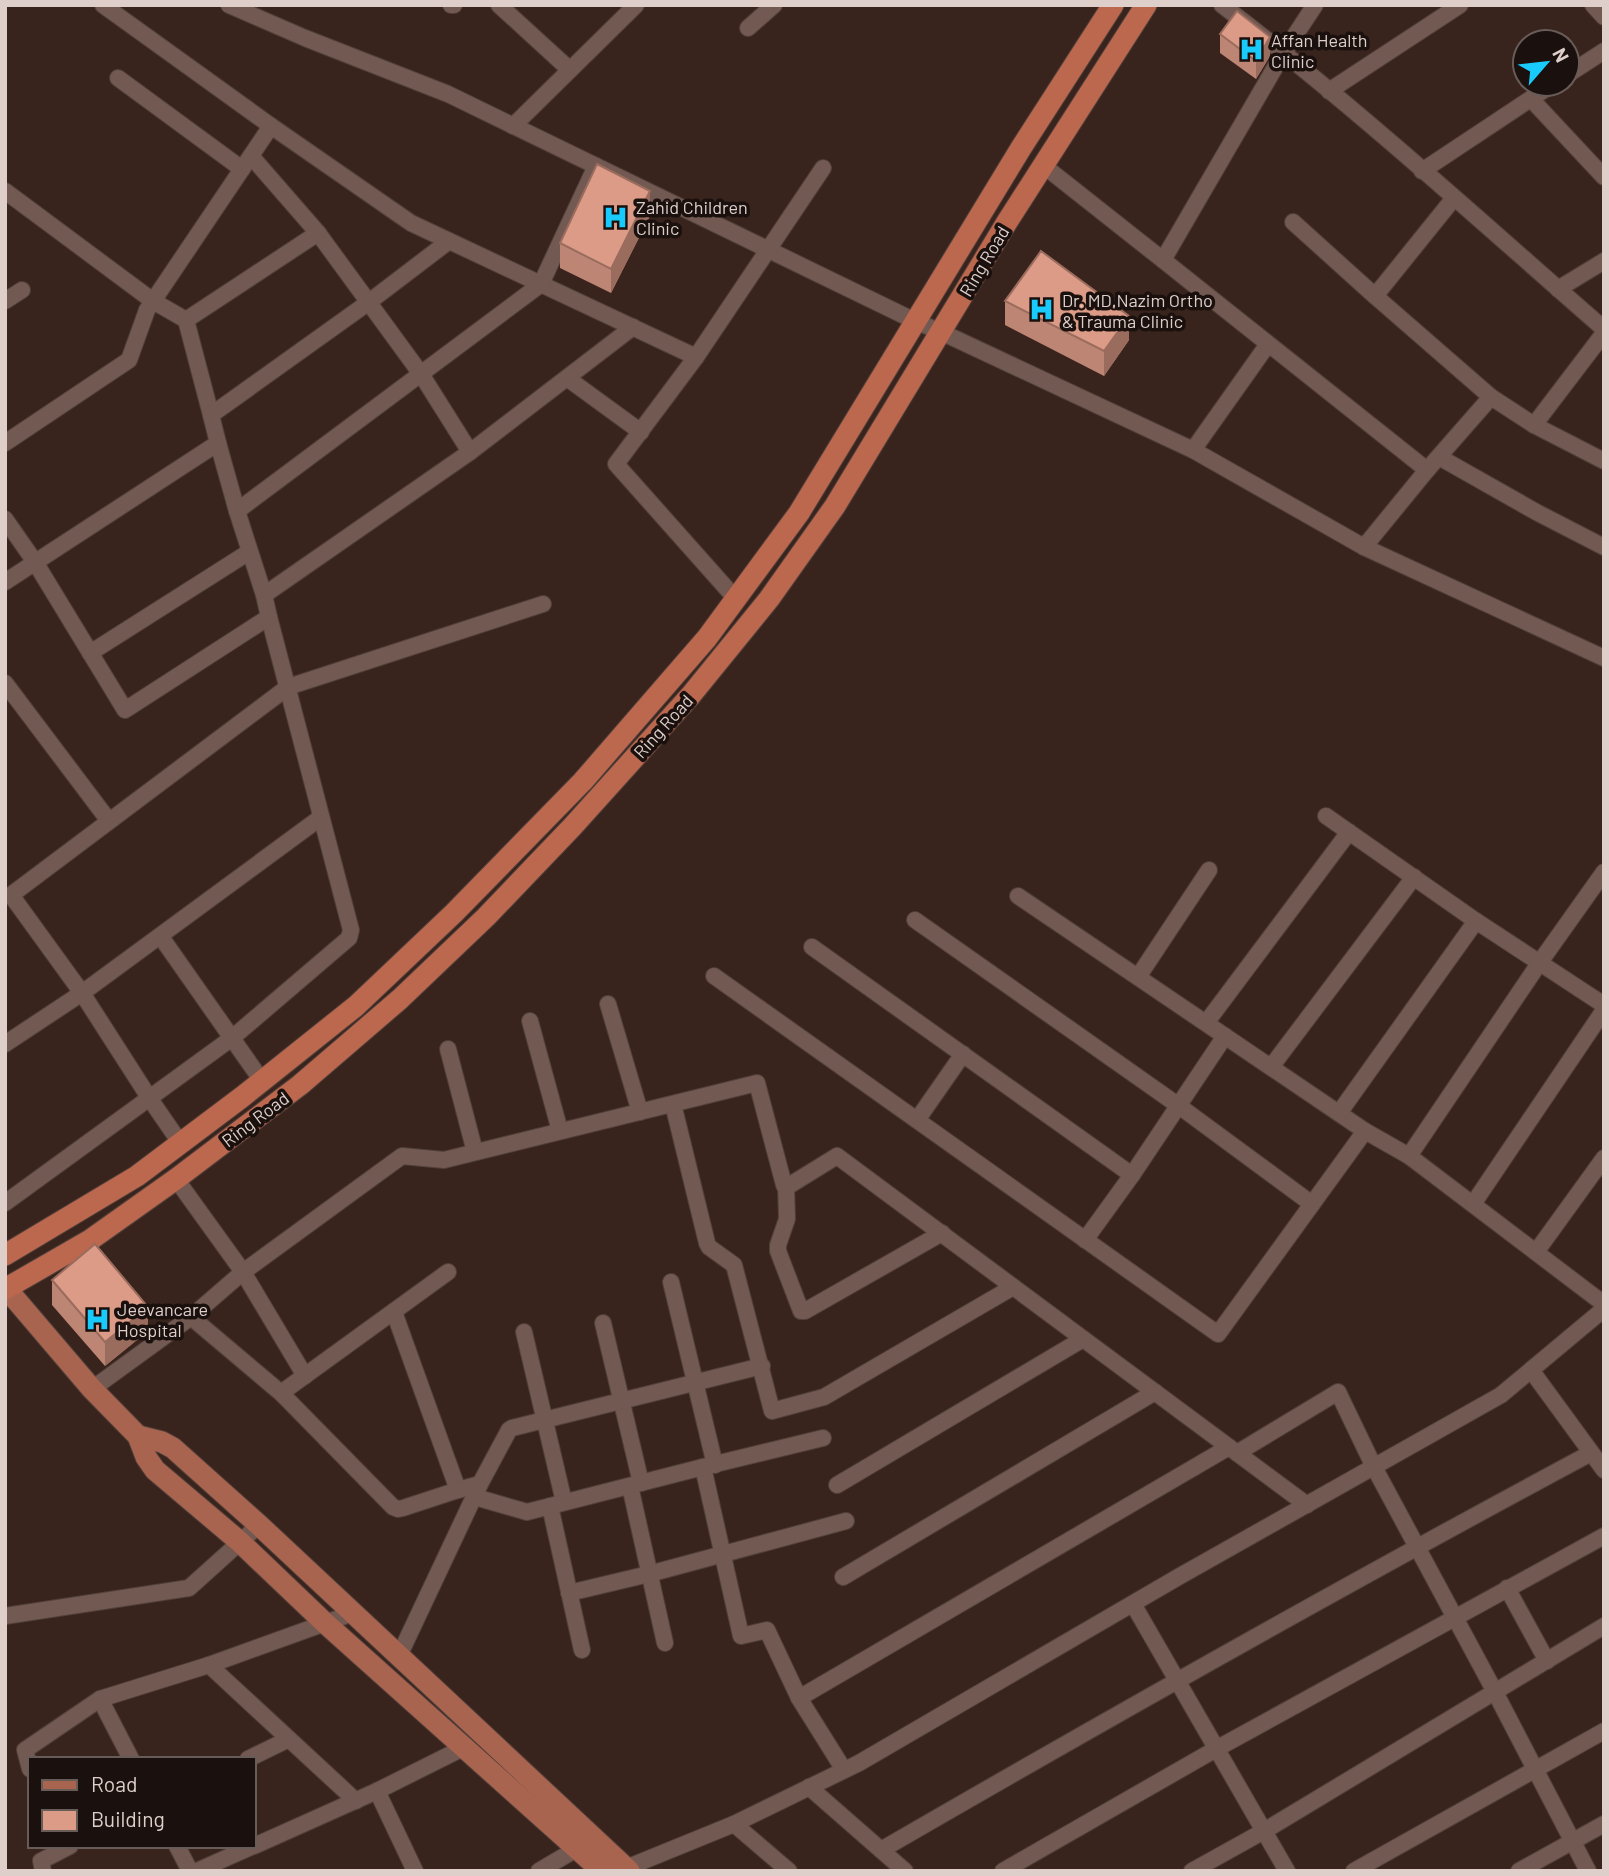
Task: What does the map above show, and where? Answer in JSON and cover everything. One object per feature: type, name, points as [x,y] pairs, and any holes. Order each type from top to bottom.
[{"type":"highway","name":"Ring Road","points":[[5,1255],[137,1176],[262,1082],[356,1006],[454,913],[583,781],[707,638],[799,513],[1014,160],[1113,5]]},
{"type":"highway","name":"Ring Road","points":[[6,1288],[90,1240],[176,1179],[300,1085],[400,999],[486,917],[573,826],[691,695],[769,599],[835,506],[1007,222],[1146,5]]},
{"type":"main road","points":[[6,1288],[92,1389],[138,1436],[146,1457],[155,1470],[240,1542],[325,1623],[602,1871]]},
{"type":"main road","points":[[138,1436],[162,1441],[173,1448],[628,1869]]},
{"type":"street","points":[[103,5],[411,223],[696,357]]},
{"type":"street","points":[[499,5],[570,70]]},
{"type":"street","points":[[513,126],[636,5]]},
{"type":"street","points":[[748,27],[774,5]]},
{"type":"street","points":[[1222,5],[1284,52],[1604,331],[1534,425]]},
{"type":"street","points":[[1163,260],[1284,52],[1315,5]]},
{"type":"street","points":[[1329,91],[1460,5]]},
{"type":"street","points":[[1593,5],[1604,17]]},
{"type":"street","points":[[241,7],[448,94],[915,321],[1193,450],[1364,547],[1604,657]]},
{"type":"street","points":[[1581,66],[1604,51]]},
{"type":"street","points":[[118,78],[246,163],[318,233],[421,374],[470,452]]},
{"type":"street","points":[[1422,171],[1531,99],[1604,177]]},
{"type":"street","points":[[5,443],[129,360],[147,310],[271,126]]},
{"type":"street","points":[[237,511],[541,284],[596,166]]},
{"type":"street","points":[[1044,166],[1427,470]]},
{"type":"street","points":[[736,599],[616,464],[696,357],[823,168]]},
{"type":"street","points":[[5,191],[153,301],[186,320],[237,511],[264,595],[351,930],[349,938],[232,1038],[5,1203]]},
{"type":"street","points":[[1375,296],[1454,198]]},
{"type":"street","points":[[1293,222],[1491,397],[1534,425],[1604,461]]},
{"type":"street","points":[[186,320],[318,233]]},
{"type":"street","points":[[211,415],[449,241]]},
{"type":"street","points":[[1558,289],[1604,261]]},
{"type":"street","points":[[5,301],[22,290]]},
{"type":"street","points":[[264,595],[470,452],[633,327]]},
{"type":"street","points":[[1193,450],[1268,344]]},
{"type":"street","points":[[567,378],[641,432]]},
{"type":"street","points":[[1364,547],[1491,397]]},
{"type":"street","points":[[5,582],[218,443]]},
{"type":"street","points":[[1439,457],[1604,547]]},
{"type":"street","points":[[5,520],[35,562],[125,710],[268,617]]},
{"type":"street","points":[[90,653],[249,552]]},
{"type":"street","points":[[181,1144],[82,993],[7,893],[109,821],[288,687],[543,604]]},
{"type":"street","points":[[5,683],[109,821]]},
{"type":"street","points":[[1326,816],[1604,1007],[1473,1204]]},
{"type":"street","points":[[5,1044],[82,993],[320,818]]},
{"type":"street","points":[[1206,1023],[1349,832]]},
{"type":"street","points":[[1138,977],[1209,870]]},
{"type":"street","points":[[1409,1156],[1604,872]]},
{"type":"street","points":[[1271,1068],[1414,877]]},
{"type":"street","points":[[1018,895],[1365,1131],[1409,1156],[1604,1304]]},
{"type":"street","points":[[915,920],[1179,1106],[1312,1204]]},
{"type":"street","points":[[1339,1113],[1476,921]]},
{"type":"street","points":[[160,937],[262,1082]]},
{"type":"street","points":[[812,947],[1132,1175]]},
{"type":"street","points":[[714,976],[1218,1334],[1365,1131]]},
{"type":"street","points":[[608,1004],[640,1111]]},
{"type":"street","points":[[530,1021],[560,1131]]},
{"type":"street","points":[[1085,1240],[1225,1036]]},
{"type":"street","points":[[448,1049],[475,1152]]},
{"type":"street","points":[[917,1120],[963,1054]]},
{"type":"street","points":[[92,1389],[191,1317],[243,1272],[402,1156],[444,1160],[757,1083],[783,1183],[786,1185],[787,1219],[778,1251],[801,1311],[942,1234]]},
{"type":"street","points":[[673,1104],[707,1243],[734,1265],[772,1411],[824,1397],[1013,1287]]},
{"type":"street","points":[[786,1185],[837,1156],[1307,1505]]},
{"type":"street","points":[[1536,1252],[1604,1158]]},
{"type":"street","points":[[176,1179],[243,1272],[305,1376]]},
{"type":"street","points":[[281,1393],[448,1272]]},
{"type":"street","points":[[671,1282],[695,1382],[723,1555],[741,1636],[767,1630],[799,1698],[844,1770]]},
{"type":"street","points":[[628,1869],[734,1824],[844,1770],[1501,1395],[1604,1309]]},
{"type":"street","points":[[394,1312],[458,1490]]},
{"type":"street","points":[[191,1317],[281,1393],[393,1507],[398,1509],[458,1490],[478,1490],[527,1512],[823,1438]]},
{"type":"street","points":[[603,1323],[621,1402],[649,1574],[665,1643]]},
{"type":"street","points":[[524,1332],[545,1420],[569,1593],[582,1650]]},
{"type":"street","points":[[837,1485],[1083,1339]]},
{"type":"street","points":[[399,1656],[509,1430],[762,1366]]},
{"type":"street","points":[[1531,1370],[1604,1470]]},
{"type":"street","points":[[844,1577],[1155,1392]]},
{"type":"street","points":[[799,1698],[1338,1392],[1374,1467],[1588,1871]]},
{"type":"street","points":[[881,1850],[1177,1679],[1591,1452]]},
{"type":"street","points":[[569,1593],[846,1521]]},
{"type":"street","points":[[5,1616],[189,1588],[259,1525]]},
{"type":"street","points":[[1003,1871],[1216,1749],[1604,1536]]},
{"type":"street","points":[[1507,1588],[1547,1661]]},
{"type":"street","points":[[1133,1604],[1287,1871]]},
{"type":"street","points":[[28,1761],[25,1749],[100,1699],[209,1665],[353,1613]]},
{"type":"street","points":[[1192,1871],[1264,1831],[1604,1626]]},
{"type":"street","points":[[209,1665],[356,1801]]},
{"type":"street","points":[[100,1699],[130,1757]]},
{"type":"street","points":[[1354,1871],[1604,1731]]},
{"type":"street","points":[[252,1757],[289,1739]]},
{"type":"street","points":[[256,1845],[356,1801],[465,1747]]},
{"type":"street","points":[[809,1787],[905,1871]]},
{"type":"street","points":[[377,1791],[415,1871]]},
{"type":"street","points":[[734,1824],[789,1871]]},
{"type":"street","points":[[1519,1871],[1604,1824]]},
{"type":"street","points":[[178,1848],[190,1871]]},
{"type":"street","points":[[197,1871],[249,1848]]},
{"type":"street","points":[[539,1871],[578,1849]]},
{"type":"street","points":[[43,1871],[41,1861],[50,1851]]},
{"type":"building","points":[[1237,11],[1270,37],[1256,61],[1220,34]]},
{"type":"building","points":[[597,164],[650,191],[611,269],[560,243]]},
{"type":"building","points":[[1041,251],[1129,316],[1104,351],[1005,301]]},
{"type":"building","points":[[95,1244],[148,1307],[105,1342],[52,1280]]},
{"type":"place","name":"Affan Health Clinic","points":[[1251,50]]},
{"type":"place","name":"Zahid Children Clinic","points":[[616,217]]},
{"type":"place","name":"Dr. MD.Nazim Ortho & Trauma Clinic","points":[[1042,310]]},
{"type":"place","name":"Jeevancare Hospital","points":[[97,1319]]}]
